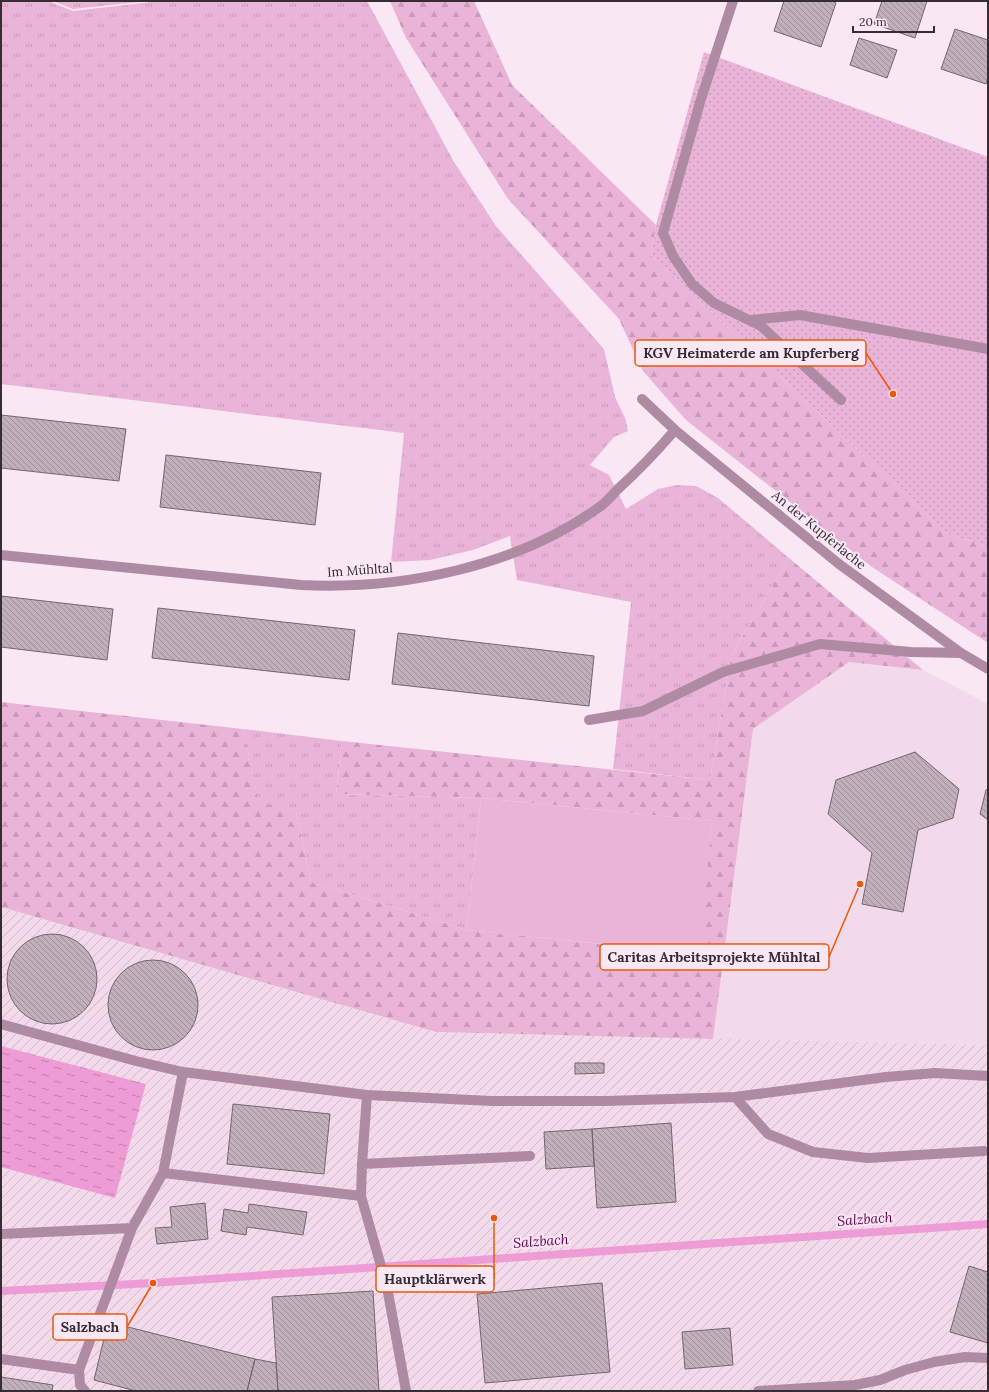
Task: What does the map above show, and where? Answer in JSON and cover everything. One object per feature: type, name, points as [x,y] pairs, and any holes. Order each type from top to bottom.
[{"type":"street","points":[[733,1],[701,99],[663,233],[673,256],[692,284],[714,303],[761,326],[791,352],[841,400]]},
{"type":"street","points":[[751,320],[800,315],[988,350]]},
{"type":"street","name":"An der Kupferlache","points":[[642,400],[675,430],[840,564],[961,653],[988,669]]},
{"type":"street","name":"Im Mühltal","points":[[1,556],[301,585],[370,585],[421,577],[472,567],[523,549],[562,531],[599,507],[643,466],[675,430]]},
{"type":"street","points":[[589,720],[644,711],[723,672],[820,644],[911,652],[961,653]]},
{"type":"street","points":[[1,1024],[136,1061],[184,1072],[367,1095],[492,1101],[606,1101],[735,1097],[886,1077],[935,1073],[988,1076]]},
{"type":"street","points":[[85,1391],[80,1385],[79,1370],[132,1228],[163,1173],[184,1072]]},
{"type":"street","points":[[367,1095],[361,1196],[388,1287],[406,1391]]},
{"type":"street","points":[[735,1097],[768,1134],[813,1152],[868,1158],[984,1151]]},
{"type":"street","points":[[362,1164],[530,1156]]},
{"type":"street","points":[[163,1173],[361,1196]]},
{"type":"street","points":[[1,1234],[132,1228]]},
{"type":"street","points":[[758,1391],[855,1385],[880,1380],[905,1370],[934,1362],[965,1357],[988,1358]]},
{"type":"street","points":[[1,1359],[79,1370]]},
{"type":"shaded area","points":[[849,662],[923,670],[988,704],[988,1045],[713,1039],[753,729]]},
{"type":"shaded area","points":[[1,907],[436,1032],[988,1045],[988,1391],[1,1391]]},
{"type":"green space","points":[[1,1],[48,1],[73,11],[160,1],[367,1],[454,162],[496,226],[604,349],[615,397],[625,418],[628,431],[614,437],[590,465],[609,475],[626,509],[658,489],[677,485],[696,486],[718,498],[789,558],[731,656],[710,780],[613,769],[631,602],[517,580],[510,536],[473,550],[430,560],[391,562],[404,433],[1,384]]},
{"type":"green space","points":[[53,1],[149,1],[73,9]]},
{"type":"green space","points":[[390,1],[474,1],[512,85],[656,225],[651,255],[946,533],[988,547],[988,643],[872,567],[686,420],[643,371],[619,319],[508,199],[406,38]]},
{"type":"green space","points":[[704,52],[988,157],[988,547],[946,533],[651,255],[656,225]]},
{"type":"green space","points":[[789,558],[923,670],[849,662],[753,729],[713,1039],[436,1032],[1,907],[1,702],[243,729],[259,803],[296,811],[311,882],[467,930],[698,954],[712,821],[481,798],[336,794],[342,741],[710,780],[731,656]]},
{"type":"green space","points":[[243,729],[342,741],[336,794],[481,798],[467,930],[311,882],[296,811],[259,804]]},
{"type":"green space","points":[[481,798],[712,821],[699,954],[467,930]]},
{"type":"water","points":[[1,1046],[146,1084],[115,1198],[1,1167]]},
{"type":"building","points":[[784,1],[832,1],[836,3],[821,47],[774,31]]},
{"type":"building","points":[[882,1],[927,1],[915,38],[874,24]]},
{"type":"building","points":[[955,29],[988,40],[988,77],[986,84],[941,69]]},
{"type":"building","points":[[859,38],[897,50],[887,78],[850,65]]},
{"type":"building","points":[[1,415],[126,429],[119,481],[1,468]]},
{"type":"building","points":[[166,455],[321,473],[315,525],[160,507]]},
{"type":"building","points":[[1,596],[113,609],[107,660],[1,647]]},
{"type":"building","points":[[158,608],[355,630],[349,680],[152,658]]},
{"type":"building","points":[[398,633],[594,656],[589,706],[392,684]]},
{"type":"building","points":[[915,752],[959,789],[953,818],[918,830],[903,912],[862,904],[872,853],[828,814],[836,780]]},
{"type":"building","points":[[988,789],[988,820],[980,814],[986,790]]},
{"type":"building","points":[[52,934],[69,938],[84,947],[93,962],[97,979],[93,996],[84,1011],[69,1020],[52,1024],[35,1020],[20,1011],[11,996],[7,979],[11,962],[20,947],[35,938]]},
{"type":"building","points":[[153,960],[170,964],[185,973],[194,988],[198,1005],[194,1022],[185,1037],[170,1046],[153,1050],[136,1046],[121,1037],[112,1022],[108,1005],[112,988],[121,973],[136,964]]},
{"type":"building","points":[[575,1063],[604,1063],[604,1073],[575,1074]]},
{"type":"building","points":[[233,1104],[330,1114],[324,1174],[227,1164]]},
{"type":"building","points":[[671,1123],[676,1202],[597,1208],[592,1129]]},
{"type":"building","points":[[592,1129],[594,1166],[546,1169],[544,1132]]},
{"type":"building","points":[[205,1203],[208,1239],[157,1244],[155,1228],[172,1227],[170,1207]]},
{"type":"building","points":[[249,1204],[307,1212],[303,1235],[247,1227],[246,1235],[221,1231],[224,1209],[248,1213]]},
{"type":"building","points":[[969,1266],[988,1272],[988,1343],[950,1332]]},
{"type":"building","points":[[602,1283],[610,1372],[485,1383],[477,1294]]},
{"type":"building","points":[[373,1291],[379,1391],[278,1391],[272,1297]]},
{"type":"building","points":[[108,1322],[255,1359],[247,1391],[136,1391],[94,1380]]},
{"type":"building","points":[[730,1328],[733,1365],[685,1369],[682,1332]]},
{"type":"building","points":[[255,1359],[276,1363],[278,1391],[247,1391]]},
{"type":"building","points":[[1,1377],[53,1385],[52,1391],[1,1391]]},
{"type":"waterway","name":"Salzbach","points":[[1,1291],[153,1283],[988,1224]]},
{"type":"place","name":"KGV Heimaterde am Kupferberg","points":[[893,394]]},
{"type":"place","name":"Caritas Arbeitsprojekte Mühltal","points":[[860,884]]},
{"type":"place","name":"Hauptklärwerk","points":[[494,1218]]},
{"type":"place","name":"Salzbach","points":[[153,1283]]}]
